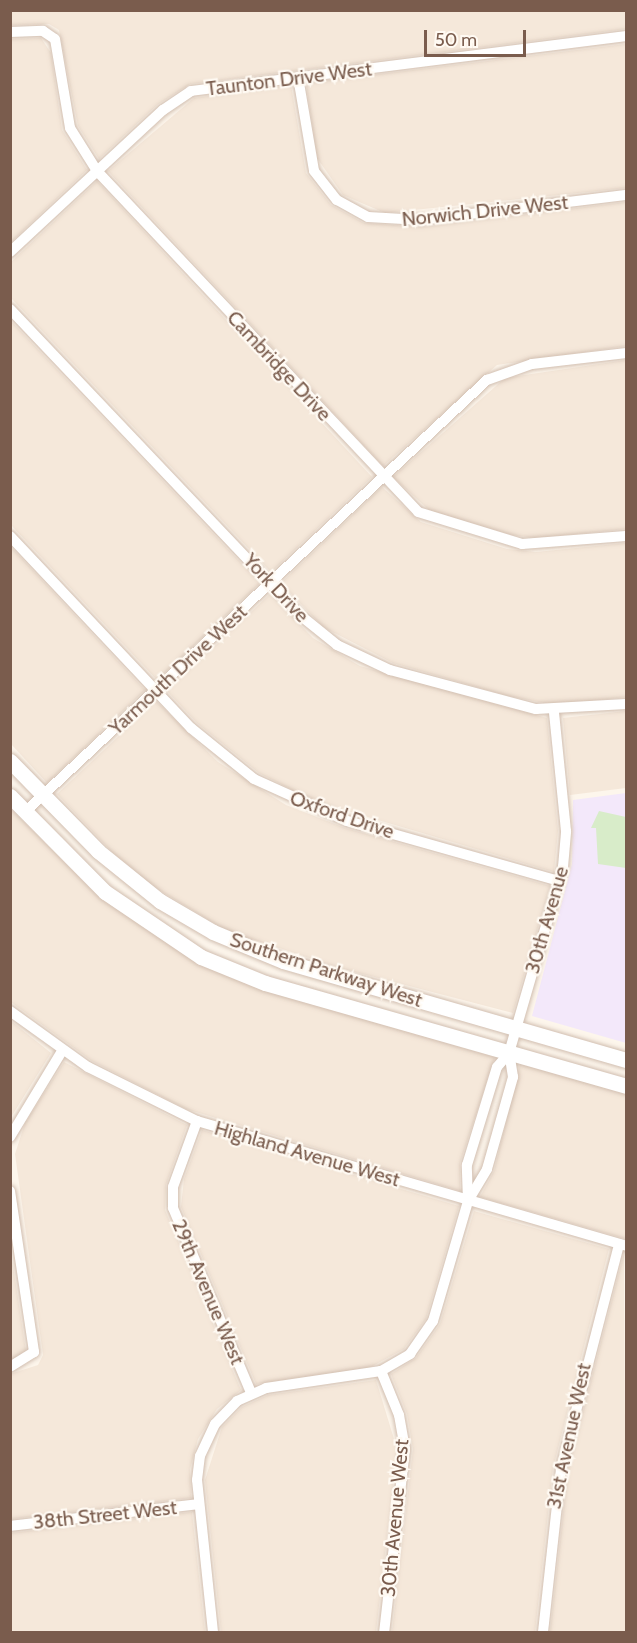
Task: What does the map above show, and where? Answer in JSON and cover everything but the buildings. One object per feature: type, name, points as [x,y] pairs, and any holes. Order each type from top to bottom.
[{"type":"street","name":"Cambridge Drive","points":[[10,32],[49,33],[59,52],[70,128],[97,171],[382,477],[425,516],[509,542],[537,545],[627,536]]},
{"type":"street","name":"Taunton Drive West","points":[[10,252],[163,110],[191,91],[627,36]]},
{"type":"street","name":"Norwich Drive West","points":[[298,77],[314,171],[337,200],[368,217],[421,220],[627,195]]},
{"type":"street","name":"York Drive","points":[[10,309],[318,632],[364,660],[554,712],[627,704]]},
{"type":"street","name":"Yarmouth Drive West","points":[[26,812],[382,477],[502,371],[627,353]]},
{"type":"street","name":"Oxford Drive","points":[[10,536],[156,690],[223,756],[290,799],[347,821],[560,881]]},
{"type":"street","name":"30th Avenue","points":[[509,1053],[560,881],[566,831],[554,712]]},
{"type":"street","name":"Southern Parkway West","points":[[10,761],[132,879],[213,932],[272,957],[627,1060]]},
{"type":"street","name":"Southern Parkway West","points":[[10,796],[105,892],[201,957],[265,983],[627,1086]]},
{"type":"street","name":"Highland Avenue West","points":[[10,1011],[62,1052],[197,1121],[623,1245]]},
{"type":"street","points":[[10,1137],[62,1052]]},
{"type":"street","points":[[468,1201],[467,1165],[497,1067],[509,1053]]},
{"type":"street","points":[[213,1632],[199,1504],[198,1469],[205,1442],[224,1413],[251,1393],[381,1371],[410,1354],[433,1321],[468,1201],[487,1169],[513,1077],[509,1053]]},
{"type":"street","name":"29th Avenue West","points":[[197,1121],[173,1187],[173,1208],[251,1393]]},
{"type":"street","points":[[10,1191],[32,1356],[10,1367]]},
{"type":"street","name":"31st Avenue West","points":[[543,1632],[561,1469],[623,1245]]},
{"type":"street","name":"30th Avenue West","points":[[381,1371],[399,1415],[405,1449],[384,1632]]},
{"type":"street","name":"38th Street West","points":[[10,1526],[199,1504]]},
{"type":"shaded area","points":[[11,10],[626,10],[626,29],[190,84],[157,105],[99,159],[78,126],[59,30],[49,24],[10,25]]},
{"type":"shaded area","points":[[41,38],[51,53],[62,130],[87,170],[11,242],[11,39]]},
{"type":"shaded area","points":[[626,44],[626,188],[385,213],[343,195],[317,158],[306,83]]},
{"type":"shaded area","points":[[291,85],[306,173],[331,205],[364,223],[422,227],[626,202],[626,346],[497,365],[383,466],[108,171],[194,98]]},
{"type":"shaded area","points":[[97,181],[372,477],[271,572],[11,298],[11,262]]},
{"type":"shaded area","points":[[10,320],[260,583],[157,680],[11,525]]},
{"type":"shaded area","points":[[626,360],[626,529],[537,538],[511,535],[429,510],[393,477],[505,378]]},
{"type":"shaded area","points":[[382,487],[421,522],[507,549],[536,552],[626,543],[626,697],[555,705],[508,696],[393,663],[323,627],[281,583]]},
{"type":"shaded area","points":[[11,547],[145,690],[47,783],[11,744]]},
{"type":"shaded area","points":[[270,594],[313,638],[360,666],[547,718],[558,831],[554,872],[314,801],[259,773],[197,723],[167,691]]},
{"type":"shaded area","points":[[156,701],[218,762],[286,805],[345,828],[550,886],[513,1013],[340,968],[227,931],[151,885],[112,852],[57,794]]},
{"type":"shaded area","points":[[626,711],[626,788],[570,795],[563,718]]},
{"type":"shaded area","points":[[626,793],[626,1043],[532,1016],[572,864],[573,800]]},
{"type":"shaded area","points":[[10,808],[99,897],[198,963],[263,990],[495,1057],[460,1163],[460,1191],[186,1109],[92,1061],[11,1002]]},
{"type":"shaded area","points":[[11,1021],[51,1053],[11,1117]]},
{"type":"shaded area","points":[[64,1062],[187,1125],[166,1185],[165,1210],[241,1390],[217,1409],[198,1439],[190,1469],[191,1498],[11,1519],[10,1374],[38,1365],[43,1355],[15,1154],[25,1123]]},
{"type":"shaded area","points":[[520,1064],[626,1094],[626,1239],[480,1197],[494,1171]]},
{"type":"shaded area","points":[[202,1130],[459,1206],[426,1319],[404,1349],[369,1368],[256,1384],[181,1207],[184,1179]]},
{"type":"shaded area","points":[[474,1211],[609,1249],[553,1468],[535,1632],[392,1632],[413,1449],[407,1414],[391,1374],[416,1358],[440,1324]]},
{"type":"shaded area","points":[[10,1246],[26,1351],[11,1360],[10,1360]]},
{"type":"shaded area","points":[[624,1253],[626,1632],[550,1632],[568,1470]]},
{"type":"shaded area","points":[[376,1380],[397,1449],[376,1632],[221,1632],[205,1480],[222,1427],[242,1407],[268,1395]]},
{"type":"shaded area","points":[[192,1512],[205,1632],[11,1632],[11,1533]]},
{"type":"green space","points":[[599,811],[626,817],[626,868],[598,864],[596,828],[591,828]]}]
